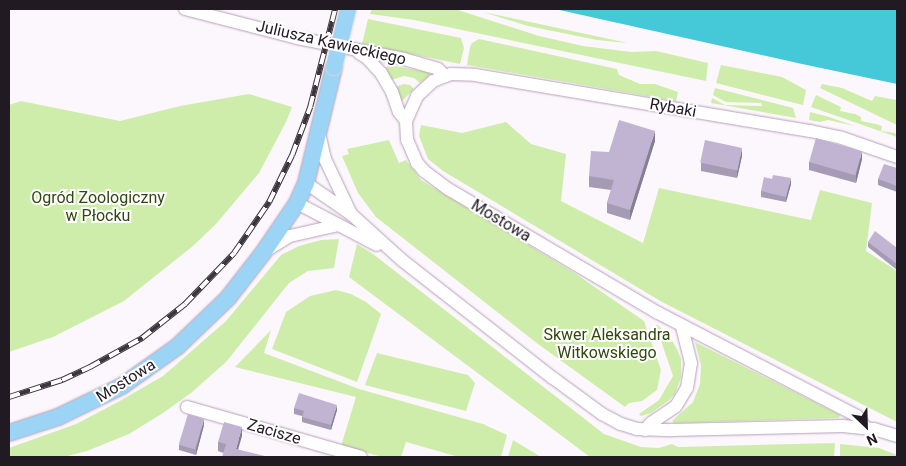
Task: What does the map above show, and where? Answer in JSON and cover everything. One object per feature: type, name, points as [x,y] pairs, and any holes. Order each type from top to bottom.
[{"type":"main road","name":"Mostowa","points":[[9,433],[42,423],[82,407],[145,371],[178,346],[208,319],[263,253],[297,203],[306,183],[318,126],[348,9]]},
{"type":"street","name":"Juliusza Kawieckiego","points":[[185,9],[354,51],[404,59],[438,70],[445,76]]},
{"type":"street","points":[[354,51],[367,58],[381,73],[400,115],[406,121],[413,103],[420,92],[434,81],[445,76]]},
{"type":"street","name":"Rybaki","points":[[445,76],[458,74],[484,76],[783,126],[842,138],[897,157]]},
{"type":"street","name":"Mostowa","points":[[406,121],[407,140],[413,156],[424,171],[438,182],[682,326],[857,416],[866,428]]},
{"type":"street","name":"Mostowa","points":[[318,126],[326,159],[351,214]]},
{"type":"street","name":"Mostowa","points":[[306,183],[351,214],[403,261],[602,414],[620,424],[645,430],[843,426],[866,428],[897,436]]},
{"type":"street","name":"Mostowa","points":[[297,203],[351,230],[403,261]]},
{"type":"street","name":"Mostowa","points":[[263,253],[290,236],[339,225]]},
{"type":"street","points":[[645,430],[651,423],[676,406],[687,388],[690,363],[682,326]]},
{"type":"street","name":"Zacisze","points":[[187,406],[361,457]]},
{"type":"green space","points":[[372,9],[455,9],[539,36],[583,46],[631,52],[656,51],[708,63],[706,81],[414,20],[370,14]]},
{"type":"green space","points":[[483,12],[628,43],[597,40],[528,26]]},
{"type":"green space","points":[[368,19],[461,38],[464,48],[460,64],[362,44]]},
{"type":"green space","points":[[479,39],[617,69],[619,75],[640,84],[655,84],[678,92],[676,101],[467,65],[470,47],[472,43]]},
{"type":"green space","points":[[388,65],[428,72],[430,75],[420,83],[414,78],[404,76],[391,80],[385,69]]},
{"type":"green space","points":[[721,65],[782,77],[806,90],[803,105],[716,83]]},
{"type":"green space","points":[[404,84],[410,85],[414,89],[402,101],[395,87]]},
{"type":"green space","points":[[822,84],[842,88],[872,101],[875,96],[897,100],[897,125],[820,88]]},
{"type":"green space","points":[[715,88],[793,108],[796,118],[711,103],[712,98],[725,105],[762,106],[761,103],[726,102],[713,95]]},
{"type":"green space","name":"Ogród Zoologiczny w Płocku","points":[[249,94],[292,107],[259,173],[216,224],[193,246],[124,301],[53,337],[9,352],[9,105],[21,101],[120,121],[180,106]]},
{"type":"green space","points":[[816,95],[841,107],[840,111],[855,114],[861,117],[861,121],[882,126],[881,131],[895,133],[897,137],[811,107]]},
{"type":"green space","points":[[810,112],[855,126],[828,120],[820,122],[809,120]]},
{"type":"green space","points":[[506,122],[531,144],[566,154],[561,201],[643,243],[659,188],[811,220],[820,190],[872,203],[866,251],[897,271],[897,422],[662,302],[443,171],[428,159],[419,136],[421,125],[462,133]]},
{"type":"green space","name":"Skwer Aleksandra Witkowskiego","points":[[389,140],[399,163],[406,160],[421,180],[573,272],[644,321],[661,370],[657,390],[642,401],[629,403],[625,407],[538,344],[376,217],[358,193],[342,156],[349,154],[347,149]]},
{"type":"green space","points":[[339,239],[334,268],[308,271],[289,283],[226,362],[191,393],[163,413],[129,434],[87,451],[64,457],[9,457],[9,448],[76,424],[163,376],[226,321],[281,255],[299,246],[321,240]]},
{"type":"green space","points":[[357,244],[373,254],[604,434],[641,447],[659,448],[672,444],[678,447],[835,443],[834,457],[590,457],[349,277]]},
{"type":"green space","points":[[336,290],[351,294],[366,302],[381,314],[357,382],[272,349],[286,312],[310,296]]},
{"type":"green space","points":[[657,324],[671,339],[677,349],[681,359],[681,377],[675,394],[668,401],[651,413],[641,416],[639,414],[659,400],[673,376],[656,326]]},
{"type":"green space","points":[[271,330],[264,353],[359,389],[483,424],[507,435],[501,457],[459,457],[406,442],[401,457],[383,457],[341,446],[356,397],[235,367]]},
{"type":"green space","points":[[695,342],[840,415],[839,418],[674,423],[672,421],[693,402],[700,384],[701,365]]},
{"type":"green space","points":[[377,353],[468,375],[475,383],[466,411],[365,385]]},
{"type":"green space","points":[[513,440],[541,457],[508,457]]},
{"type":"green space","points":[[840,444],[879,448],[897,455],[897,457],[840,457]]},
{"type":"water","points":[[555,9],[897,9],[897,84],[802,64]]},
{"type":"building","points":[[619,120],[655,131],[630,210],[607,203],[614,180],[589,176],[591,151],[609,152]]},
{"type":"building","points":[[816,138],[862,151],[855,175],[809,162]]},
{"type":"building","points":[[705,140],[742,148],[737,170],[700,162]]},
{"type":"building","points":[[884,164],[897,168],[897,186],[878,179]]},
{"type":"building","points":[[773,175],[791,178],[786,197],[761,191],[764,177],[772,179]]},
{"type":"building","points":[[875,231],[897,248],[897,264],[868,242]]},
{"type":"building","points":[[299,393],[337,405],[331,425],[302,417],[304,411],[294,408]]},
{"type":"building","points":[[188,414],[204,419],[195,450],[179,445]]},
{"type":"building","points":[[224,422],[242,427],[236,449],[269,457],[222,457],[226,444],[218,442]]},
{"type":"railway","points":[[9,397],[62,380],[90,367],[142,338],[185,304],[234,253],[269,202],[292,155],[310,107],[335,9]]}]
